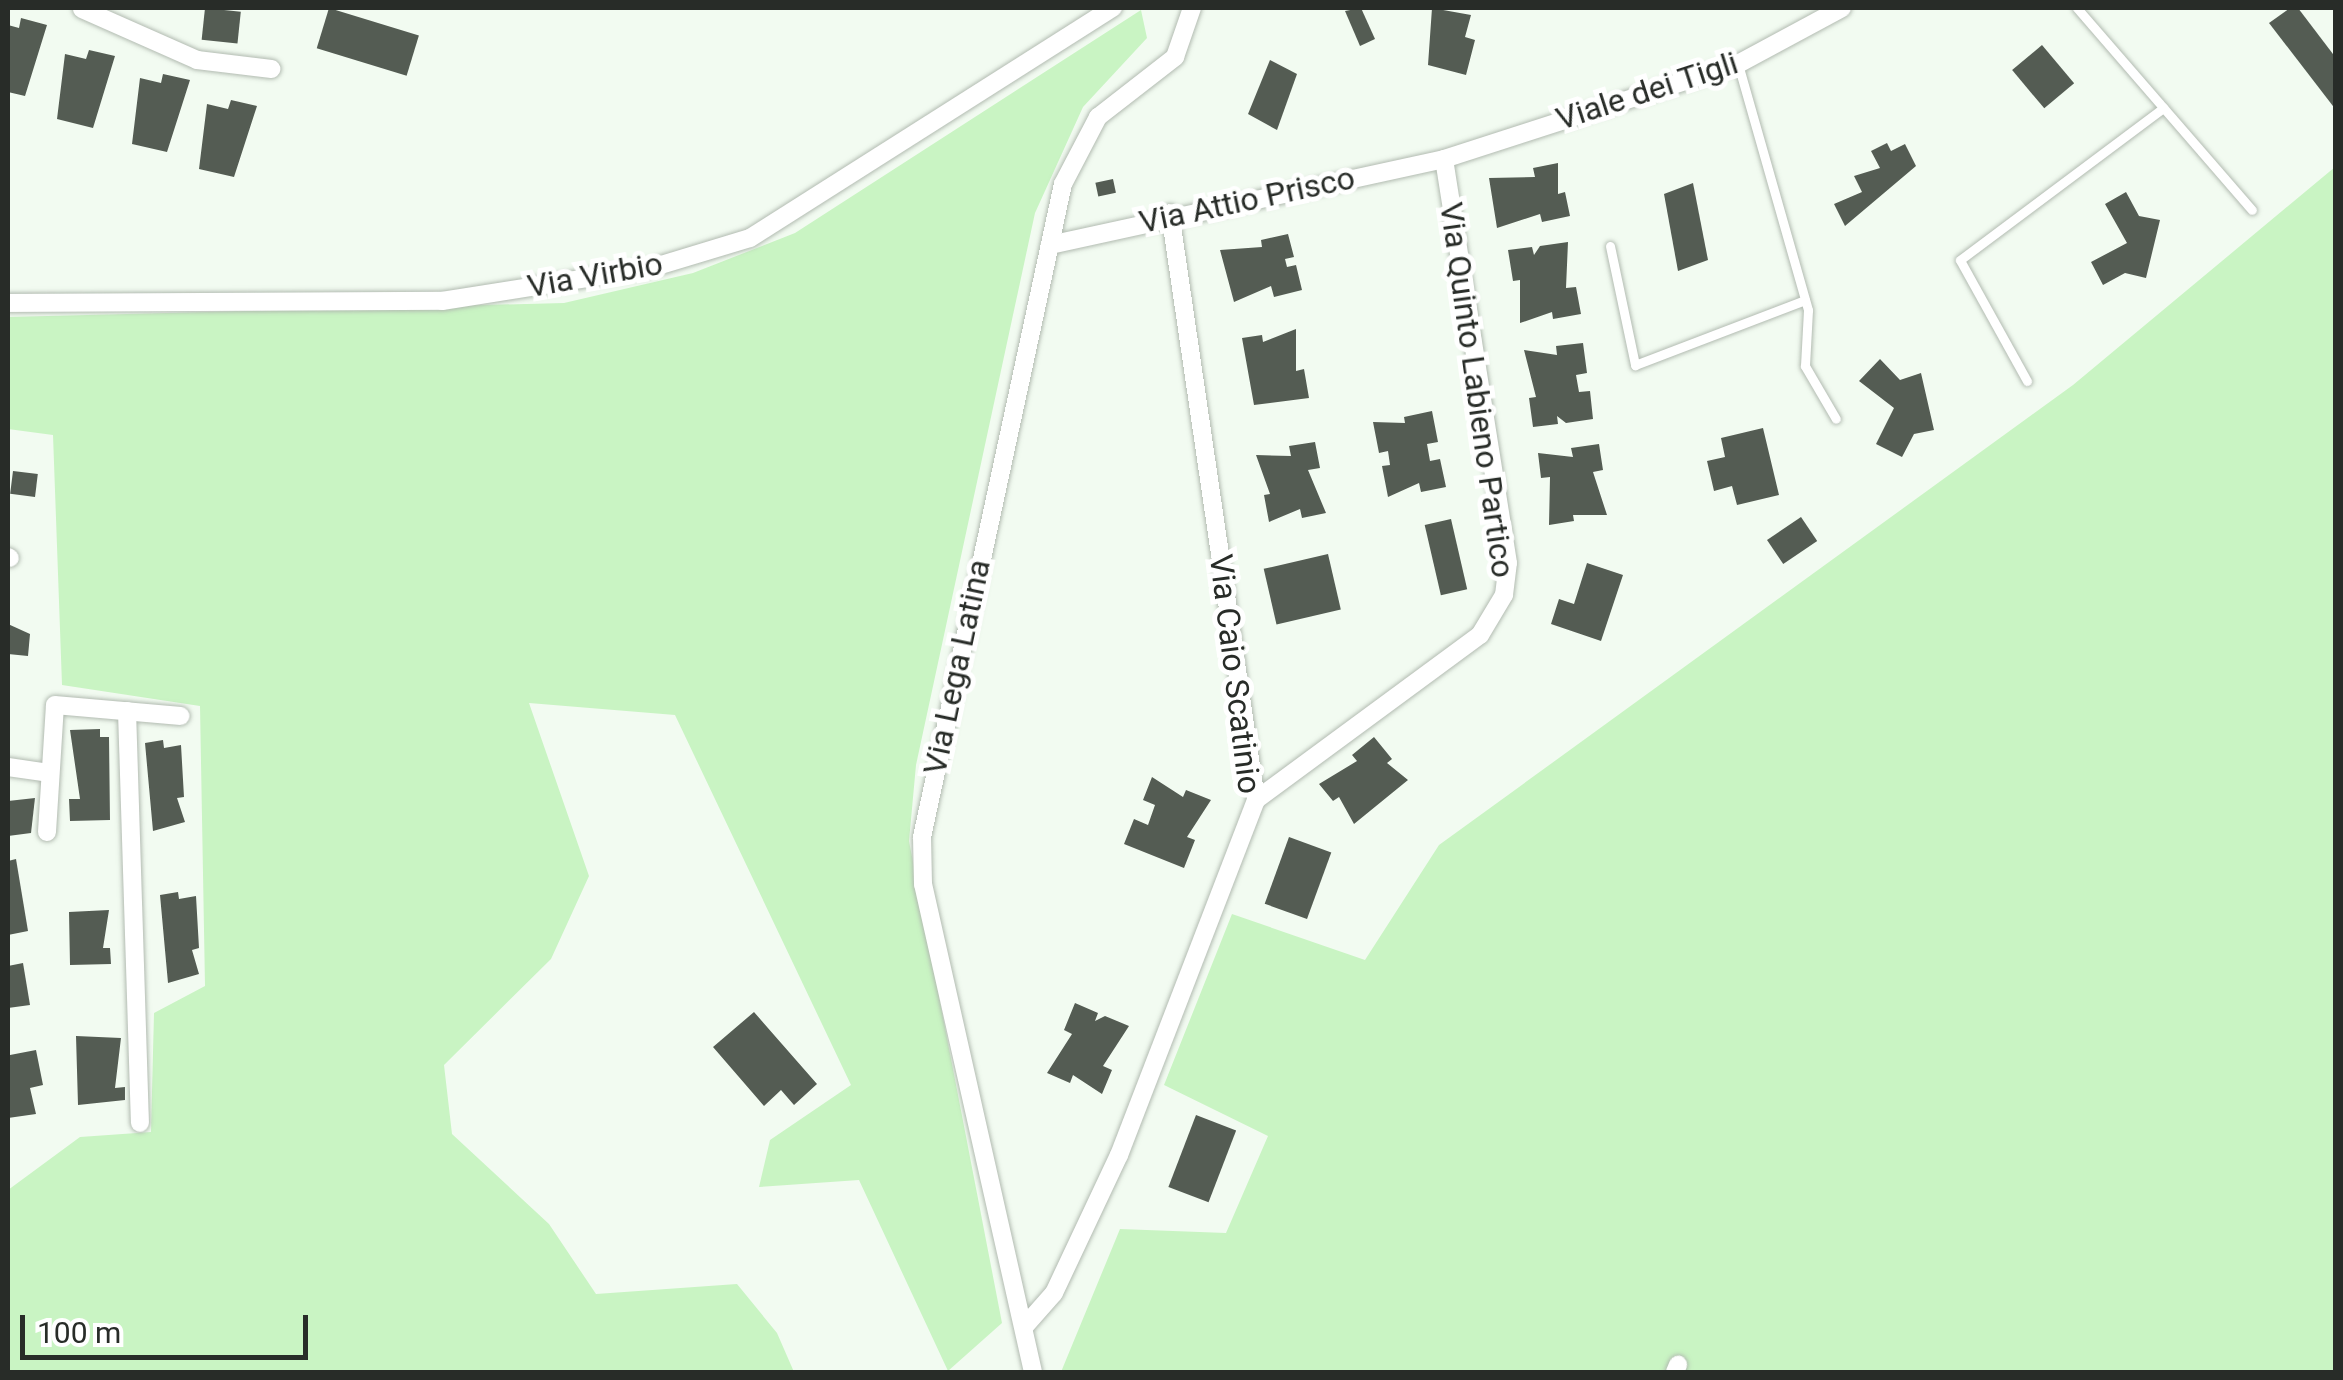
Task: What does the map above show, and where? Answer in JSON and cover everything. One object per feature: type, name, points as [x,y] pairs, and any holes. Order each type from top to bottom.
[{"type":"street","points":[[81,8],[197,60],[271,69]]},
{"type":"street","name":"Via Virbio","points":[[8,303],[442,301],[651,268],[750,238],[1113,8]]},
{"type":"street","name":"Via Lega Latina","points":[[1033,1372],[920,861],[1050,245],[1082,139],[1109,106],[1172,61],[1192,8]]},
{"type":"street","name":"Viale dei Tigli","points":[[1444,159],[1738,64],[1842,8]]},
{"type":"street","name":"Via Attio Prisco","points":[[1050,245],[1170,214],[1444,159]]},
{"type":"street","name":"Via Quinto Labieno Partico","points":[[1256,800],[1480,635],[1504,595],[1508,563],[1444,159]]},
{"type":"street","name":"Via Caio Scatinio","points":[[1024,1327],[1054,1293],[1125,1141],[1256,800],[1170,214]]},
{"type":"street","points":[[8,767],[56,774],[56,705],[181,716]]},
{"type":"street","points":[[127,712],[140,1123]]},
{"type":"street","points":[[48,832],[49,773]]},
{"type":"lane","points":[[2077,8],[2252,210]]},
{"type":"lane","points":[[1738,64],[1805,300],[1804,366],[1836,420]]},
{"type":"lane","points":[[2026,380],[1960,260],[2164,108]]},
{"type":"lane","points":[[1610,246],[1635,364],[1805,300]]},
{"type":"green space","points":[[1141,10],[1147,38],[1083,107],[1035,213],[916,765],[909,841],[1002,1323],[948,1371],[859,1180],[759,1187],[770,1140],[851,1085],[675,715],[529,703],[589,876],[551,959],[444,1065],[452,1134],[549,1224],[596,1294],[737,1284],[777,1333],[794,1372],[8,1372],[8,1190],[80,1137],[151,1132],[154,1013],[205,986],[200,706],[62,685],[53,435],[8,429],[8,317],[564,303],[693,273],[795,233]]},
{"type":"green space","points":[[2335,167],[2335,1372],[1061,1372],[1120,1229],[1226,1233],[1268,1136],[1164,1085],[1232,914],[1365,960],[1439,845],[2073,385]]},
{"type":"building","points":[[205,8],[241,12],[237,44],[202,40]]},
{"type":"building","points":[[329,8],[419,35],[407,76],[317,48]]},
{"type":"building","points":[[1361,8],[1375,39],[1360,46],[1345,11]]},
{"type":"building","points":[[1432,8],[1471,15],[1465,37],[1475,40],[1466,75],[1428,65]]},
{"type":"building","points":[[2290,8],[2298,8],[2336,58],[2336,110],[2269,23]]},
{"type":"building","points":[[21,18],[47,25],[25,96],[8,92],[8,25],[19,28]]},
{"type":"building","points":[[2042,45],[2074,83],[2044,108],[2012,70]]},
{"type":"building","points":[[89,50],[115,56],[93,128],[57,119],[65,54],[86,59]]},
{"type":"building","points":[[1270,60],[1297,74],[1277,130],[1248,114]]},
{"type":"building","points":[[163,74],[190,80],[167,152],[132,144],[140,78],[161,83]]},
{"type":"building","points":[[231,100],[257,106],[234,177],[199,169],[207,104],[228,109]]},
{"type":"building","points":[[1887,143],[1891,151],[1905,144],[1916,166],[1845,226],[1834,204],[1862,192],[1854,176],[1880,168],[1871,151]]},
{"type":"building","points":[[1558,163],[1558,194],[1565,192],[1570,216],[1542,222],[1540,214],[1497,228],[1489,178],[1535,177],[1533,168]]},
{"type":"building","points":[[1113,179],[1116,193],[1098,196],[1095,183]]},
{"type":"building","points":[[1693,183],[1708,260],[1678,271],[1664,194]]},
{"type":"building","points":[[2126,192],[2139,216],[2160,220],[2146,278],[2125,273],[2103,285],[2091,262],[2127,243],[2105,204]]},
{"type":"building","points":[[1288,234],[1294,257],[1285,259],[1287,267],[1296,265],[1302,290],[1274,297],[1271,286],[1234,302],[1220,250],[1262,247],[1261,240]]},
{"type":"building","points":[[1568,242],[1566,288],[1576,287],[1581,314],[1553,319],[1552,312],[1520,323],[1520,280],[1513,281],[1508,250],[1532,247],[1534,255],[1540,246]]},
{"type":"building","points":[[1296,329],[1296,371],[1304,369],[1309,398],[1254,405],[1242,338],[1262,335],[1263,342]]},
{"type":"building","points":[[1583,343],[1587,373],[1576,375],[1579,392],[1590,391],[1593,419],[1566,423],[1557,416],[1558,424],[1533,427],[1529,398],[1536,397],[1524,350],[1557,355],[1556,346]]},
{"type":"building","points":[[1880,359],[1900,380],[1921,373],[1934,430],[1914,434],[1902,457],[1876,444],[1894,408],[1859,381]]},
{"type":"building","points":[[1432,411],[1438,442],[1427,444],[1430,461],[1440,459],[1446,487],[1421,492],[1419,483],[1388,497],[1382,466],[1390,465],[1388,451],[1379,453],[1373,422],[1405,423],[1404,417]]},
{"type":"building","points":[[1763,428],[1779,495],[1737,505],[1732,486],[1714,491],[1707,461],[1725,457],[1721,438]]},
{"type":"building","points":[[1315,442],[1320,468],[1308,470],[1326,513],[1302,518],[1300,509],[1269,522],[1264,495],[1270,494],[1256,455],[1291,456],[1289,446]]},
{"type":"building","points":[[1599,444],[1603,470],[1593,472],[1607,515],[1573,515],[1574,521],[1549,525],[1550,477],[1541,478],[1538,453],[1573,457],[1571,448]]},
{"type":"building","points":[[13,471],[38,474],[35,497],[10,494]]},
{"type":"building","points":[[1801,517],[1817,541],[1783,564],[1767,540]]},
{"type":"building","points":[[1451,519],[1467,589],[1441,595],[1425,525]]},
{"type":"building","points":[[1328,554],[1341,610],[1277,624],[1264,569]]},
{"type":"building","points":[[1587,563],[1623,575],[1601,641],[1551,624],[1559,599],[1574,604]]},
{"type":"building","points":[[8,624],[30,634],[28,656],[8,654]]},
{"type":"building","points":[[100,729],[100,737],[109,737],[110,820],[70,821],[69,799],[80,799],[70,730]]},
{"type":"building","points":[[1374,737],[1392,759],[1387,763],[1408,780],[1354,824],[1339,797],[1333,801],[1319,784],[1357,761],[1352,755]]},
{"type":"building","points":[[163,740],[164,748],[181,745],[184,797],[177,798],[185,822],[153,831],[145,743]]},
{"type":"building","points":[[1152,777],[1183,797],[1186,790],[1211,800],[1187,837],[1195,840],[1184,868],[1124,844],[1134,819],[1148,825],[1155,805],[1143,800]]},
{"type":"building","points":[[35,798],[31,833],[8,836],[8,801]]},
{"type":"building","points":[[1289,837],[1331,852],[1307,919],[1265,904]]},
{"type":"building","points":[[16,859],[28,931],[8,935],[8,861]]},
{"type":"building","points":[[178,892],[179,899],[196,896],[199,948],[192,950],[199,974],[168,983],[160,895]]},
{"type":"building","points":[[109,910],[103,948],[110,948],[111,964],[70,965],[69,912]]},
{"type":"building","points":[[23,963],[30,1005],[8,1008],[8,966]]},
{"type":"building","points":[[1075,1003],[1098,1013],[1095,1021],[1105,1016],[1129,1026],[1103,1066],[1112,1070],[1102,1094],[1073,1075],[1070,1083],[1047,1073],[1072,1034],[1064,1030]]},
{"type":"building","points":[[754,1012],[817,1084],[794,1105],[781,1090],[764,1106],[713,1047]]},
{"type":"building","points":[[76,1036],[121,1038],[115,1088],[125,1087],[125,1100],[78,1105]]},
{"type":"building","points":[[36,1050],[43,1085],[30,1088],[36,1114],[8,1118],[10,1055]]},
{"type":"building","points":[[1196,1115],[1236,1130],[1209,1202],[1168,1187]]}]
